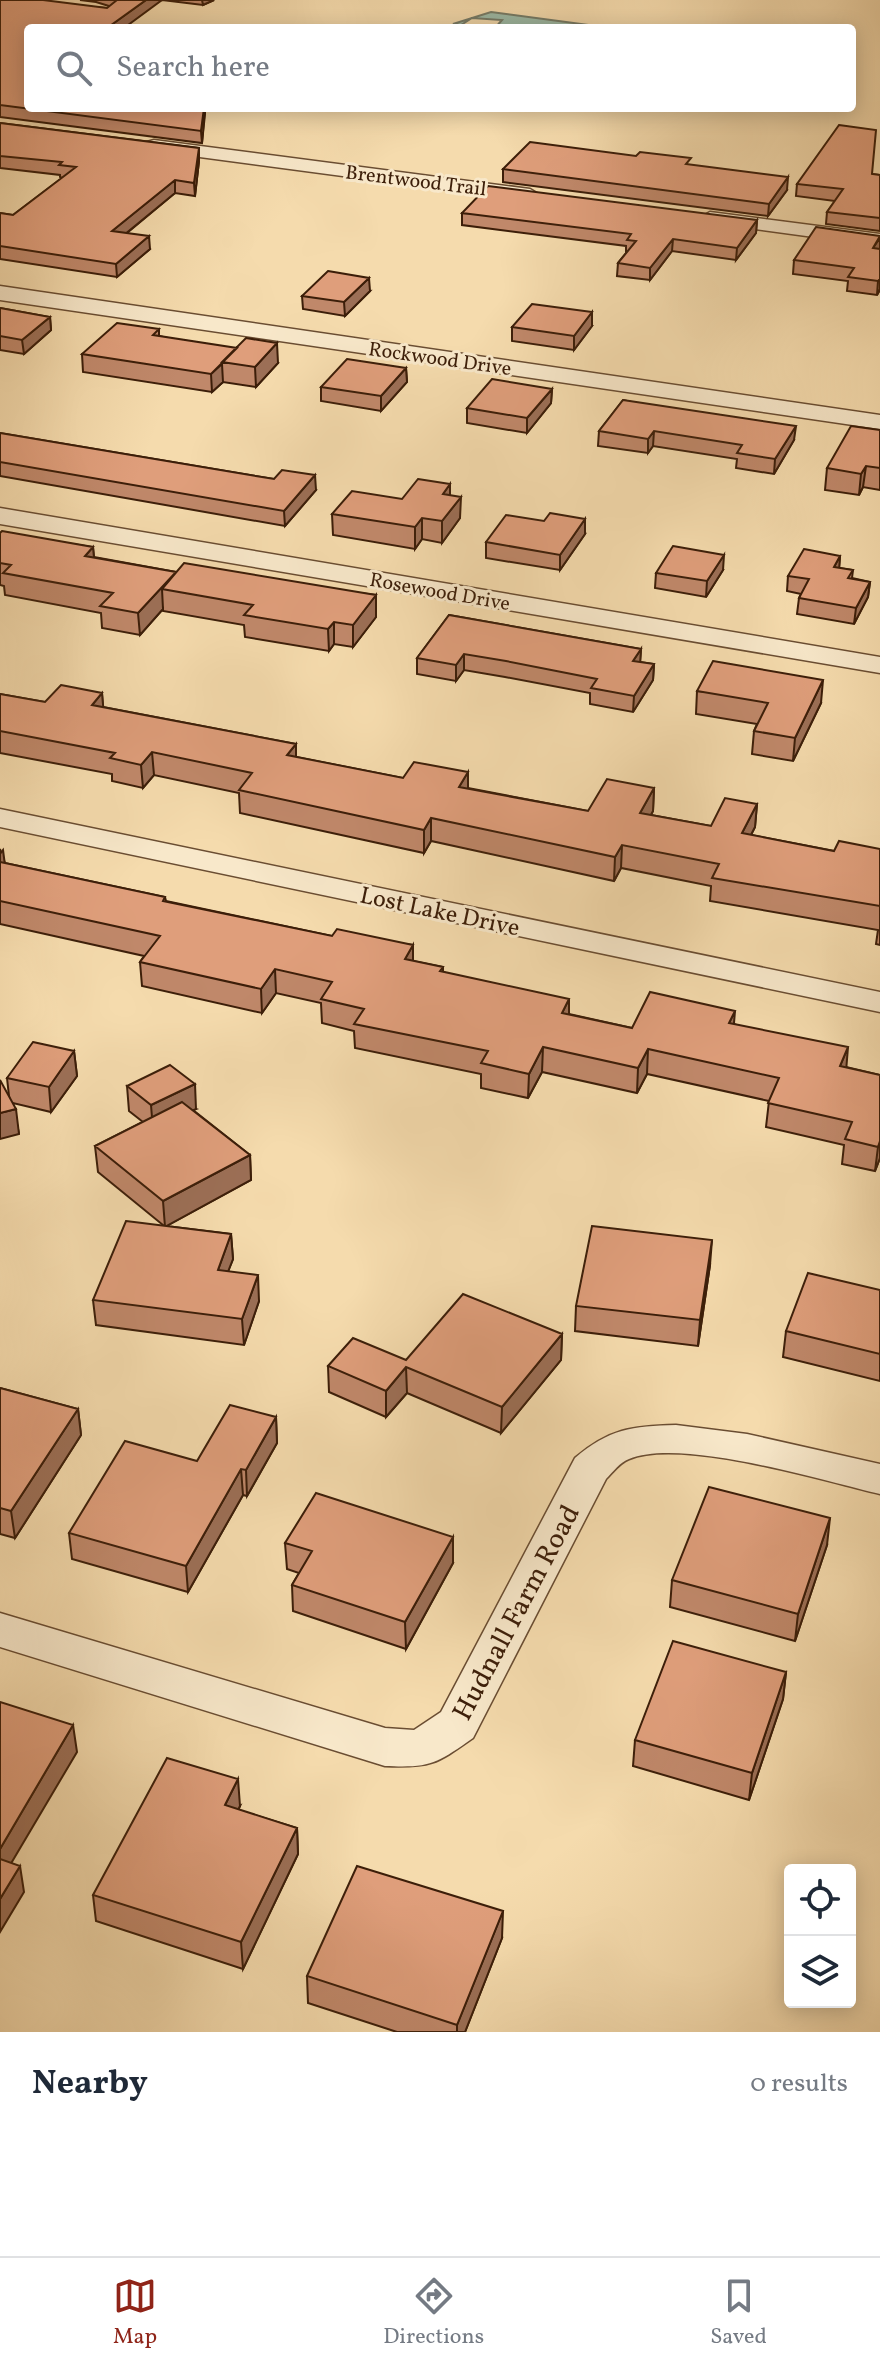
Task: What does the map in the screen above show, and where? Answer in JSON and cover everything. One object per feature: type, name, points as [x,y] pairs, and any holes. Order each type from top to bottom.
[{"type":"street","name":"Brentwood Trail","points":[[126,143],[551,197]]},
{"type":"street","points":[[692,216],[880,240]]},
{"type":"street","name":"Rockwood Drive","points":[[0,293],[880,422]]},
{"type":"street","name":"Rosewood Drive","points":[[0,516],[880,665]]},
{"type":"street","name":"Lost Lake Drive","points":[[0,818],[880,1002]]},
{"type":"street","name":"Hudnall Farm Road","points":[[0,1630],[385,1747],[422,1749],[457,1725],[590,1469],[616,1446],[661,1437],[700,1442],[880,1479]]},
{"type":"shaded area","points":[[491,12],[581,24],[498,24],[502,20],[472,18]]},
{"type":"building","points":[[0,0],[43,0],[107,8],[117,0],[146,0],[113,24],[24,24],[24,108],[0,105]]},
{"type":"building","points":[[54,112],[203,112],[201,131]]},
{"type":"building","points":[[0,123],[199,148],[194,183],[175,180],[112,231],[149,236],[116,264],[0,246],[0,213],[13,215],[76,167],[59,165],[62,162],[0,156]]},
{"type":"building","points":[[839,125],[876,130],[872,174],[880,175],[880,218],[827,212],[843,189],[797,184]]},
{"type":"building","points":[[530,142],[636,156],[640,152],[691,158],[686,164],[788,177],[769,204],[503,169]]},
{"type":"building","points":[[488,186],[757,220],[737,248],[673,239],[650,268],[618,263],[636,241],[627,240],[631,234],[462,213]]},
{"type":"building","points":[[816,227],[880,236],[873,248],[880,249],[880,279],[848,277],[854,268],[794,260]]},
{"type":"building","points":[[328,271],[369,278],[344,302],[302,296]]},
{"type":"building","points":[[532,304],[592,312],[574,336],[512,327]]},
{"type":"building","points":[[0,308],[50,317],[22,340],[0,336]]},
{"type":"building","points":[[117,323],[159,329],[153,335],[237,348],[211,374],[82,354]]},
{"type":"building","points":[[246,338],[277,343],[255,367],[222,362]]},
{"type":"building","points":[[347,359],[406,368],[381,396],[321,387]]},
{"type":"building","points":[[492,379],[552,389],[527,418],[467,408]]},
{"type":"building","points":[[623,400],[796,426],[775,459],[737,453],[742,445],[654,431],[648,439],[599,431]]},
{"type":"building","points":[[851,426],[880,430],[880,468],[866,466],[861,474],[827,468]]},
{"type":"building","points":[[0,433],[274,479],[282,470],[315,475],[284,511],[0,462]]},
{"type":"building","points":[[418,479],[450,484],[443,494],[461,497],[442,521],[422,518],[415,527],[332,514],[352,491],[402,499]]},
{"type":"building","points":[[550,513],[585,519],[560,555],[486,542],[506,515],[544,521]]},
{"type":"building","points":[[2,531],[93,547],[85,556],[176,572],[138,613],[100,606],[113,593],[3,573],[11,565],[0,563]]},
{"type":"building","points":[[673,546],[724,555],[707,581],[656,573]]},
{"type":"building","points":[[804,549],[840,556],[834,567],[853,570],[848,578],[870,582],[856,608],[799,598],[809,579],[788,576]]},
{"type":"building","points":[[184,563],[376,595],[353,625],[334,622],[328,629],[244,615],[253,605],[162,589]]},
{"type":"building","points":[[449,615],[641,649],[633,661],[654,664],[634,696],[591,688],[597,679],[506,661],[464,654],[456,665],[417,658]]},
{"type":"building","points":[[713,661],[823,680],[795,738],[754,731],[768,703],[697,691]]},
{"type":"building","points":[[61,685],[102,693],[92,705],[296,744],[287,755],[403,778],[414,762],[468,772],[459,787],[588,811],[607,779],[654,788],[640,813],[711,826],[725,798],[757,804],[742,833],[834,851],[839,841],[880,849],[880,906],[712,878],[719,864],[622,845],[615,857],[431,818],[424,830],[239,790],[252,773],[152,752],[141,765],[110,758],[115,753],[0,731],[0,694],[45,702]]},
{"type":"building","points":[[0,862],[165,897],[163,901],[332,936],[337,929],[413,945],[405,959],[443,967],[440,971],[569,999],[562,1013],[632,1028],[650,992],[735,1011],[729,1023],[848,1047],[840,1066],[880,1075],[880,1141],[878,1147],[845,1139],[852,1122],[768,1103],[779,1078],[648,1049],[638,1068],[543,1047],[529,1074],[481,1063],[488,1051],[354,1024],[364,1009],[321,999],[332,982],[275,969],[261,989],[140,962],[160,936],[0,901]]},
{"type":"building","points":[[33,1042],[74,1051],[49,1087],[7,1078]]},
{"type":"building","points":[[170,1065],[195,1084],[151,1105],[127,1086]]},
{"type":"building","points":[[0,1080],[16,1109],[0,1113]]},
{"type":"building","points":[[182,1102],[250,1155],[163,1201],[95,1146]]},
{"type":"building","points":[[126,1221],[231,1234],[218,1270],[258,1275],[242,1319],[93,1300]]},
{"type":"building","points":[[592,1226],[712,1240],[700,1320],[576,1306]]},
{"type":"building","points":[[808,1273],[880,1290],[880,1354],[786,1331]]},
{"type":"building","points":[[463,1294],[562,1334],[502,1407],[406,1367],[386,1391],[328,1366],[353,1338],[406,1360]]},
{"type":"building","points":[[0,1388],[78,1409],[11,1511],[0,1508]]},
{"type":"building","points":[[230,1405],[276,1417],[246,1470],[241,1469],[186,1566],[69,1533],[125,1441],[197,1461]]},
{"type":"building","points":[[709,1487],[830,1518],[798,1614],[672,1580]]},
{"type":"building","points":[[316,1493],[453,1537],[405,1622],[292,1585],[312,1551],[285,1543]]},
{"type":"building","points":[[673,1641],[786,1672],[752,1773],[635,1740]]},
{"type":"building","points":[[0,1702],[73,1725],[0,1849]]},
{"type":"building","points":[[167,1758],[238,1779],[225,1805],[297,1828],[241,1942],[93,1895]]},
{"type":"building","points":[[0,1859],[20,1866],[0,1899]]},
{"type":"building","points":[[357,1866],[503,1911],[457,2025],[307,1976]]}]
